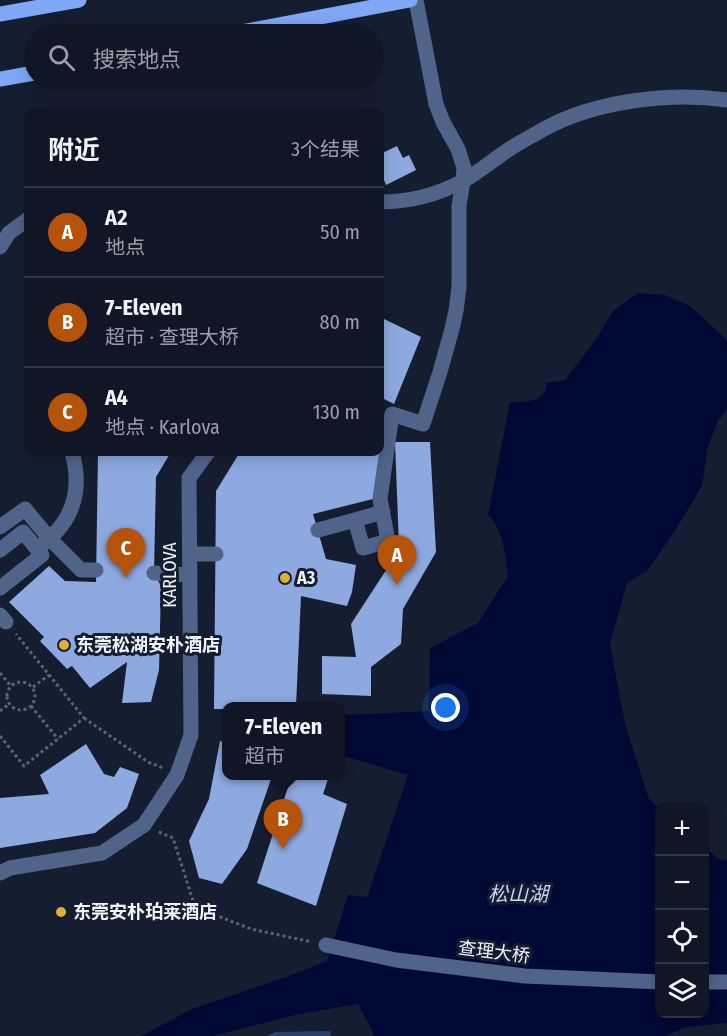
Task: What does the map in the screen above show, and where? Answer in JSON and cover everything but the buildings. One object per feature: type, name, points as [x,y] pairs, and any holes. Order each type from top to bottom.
[{"type":"main road","points":[[0,14],[79,0]]},
{"type":"main road","points":[[284,24],[410,0]]},
{"type":"main road","points":[[0,79],[24,74]]},
{"type":"street","points":[[355,520],[363,548],[388,541],[380,499],[392,414],[423,424],[452,329],[459,287],[459,206],[464,168],[458,149],[436,104],[416,0]]},
{"type":"street","points":[[384,202],[407,201],[428,196],[463,181],[511,148],[572,116],[658,98],[687,96],[727,100]]},
{"type":"street","points":[[0,247],[9,233],[24,222]]},
{"type":"street","points":[[37,549],[53,535],[72,509],[76,476],[73,456]]},
{"type":"street","name":"KARLOVA","points":[[144,825],[177,774],[191,735],[189,478],[205,456]]},
{"type":"street","points":[[0,527],[25,509],[53,535],[81,570],[96,570]]},
{"type":"street","points":[[318,530],[383,512]]},
{"type":"street","points":[[0,550],[23,532],[42,555],[0,588]]},
{"type":"street","points":[[189,554],[216,554]]},
{"type":"street","points":[[154,573],[190,575]]},
{"type":"street","points":[[0,873],[10,868],[102,853],[144,825]]},
{"type":"street","name":"查理大桥","points":[[326,945],[396,960],[525,976],[655,982]]},
{"type":"street","points":[[709,982],[727,982]]},
{"type":"path","points":[[3,619],[84,718],[148,762]]},
{"type":"path","points":[[0,673],[10,685]]},
{"type":"path","points":[[33,687],[49,675]]},
{"type":"path","points":[[18,681],[26,682],[33,687],[36,693],[32,706],[24,710],[16,709],[9,704],[6,694],[10,685],[18,681]]},
{"type":"path","points":[[0,711],[9,704]]},
{"type":"path","points":[[32,706],[58,739]]},
{"type":"path","points":[[0,736],[24,766],[84,718]]},
{"type":"path","points":[[144,825],[173,838],[195,907],[251,929],[326,945]]},
{"type":"shaded area","points":[[331,1031],[330,1036],[267,1036],[275,1032]]},
{"type":"water","name":"松山湖","points":[[638,293],[665,295],[690,306],[727,342],[727,409],[718,421],[708,446],[702,486],[647,571],[627,583],[610,644],[625,724],[649,799],[655,804],[655,1018],[709,1018],[709,851],[718,859],[727,860],[727,1023],[687,1027],[665,1036],[375,1036],[358,1004],[295,1015],[213,1036],[141,1036],[192,1009],[327,961],[348,895],[367,897],[408,775],[345,756],[345,715],[429,711],[430,648],[478,623],[508,576],[501,536],[488,515],[510,402],[534,400],[543,394],[546,383],[565,380],[596,339],[613,311]]},
{"type":"place","name":"A4","points":[[126,578]]},
{"type":"place","name":"A3","points":[[285,578]]},
{"type":"place","name":"A2","points":[[397,585]]},
{"type":"place","name":"东莞松湖安朴酒店","points":[[64,645]]},
{"type":"place","name":"7-Eleven","points":[[283,849]]},
{"type":"place","name":"东莞安朴珀莱酒店","points":[[61,912]]}]
